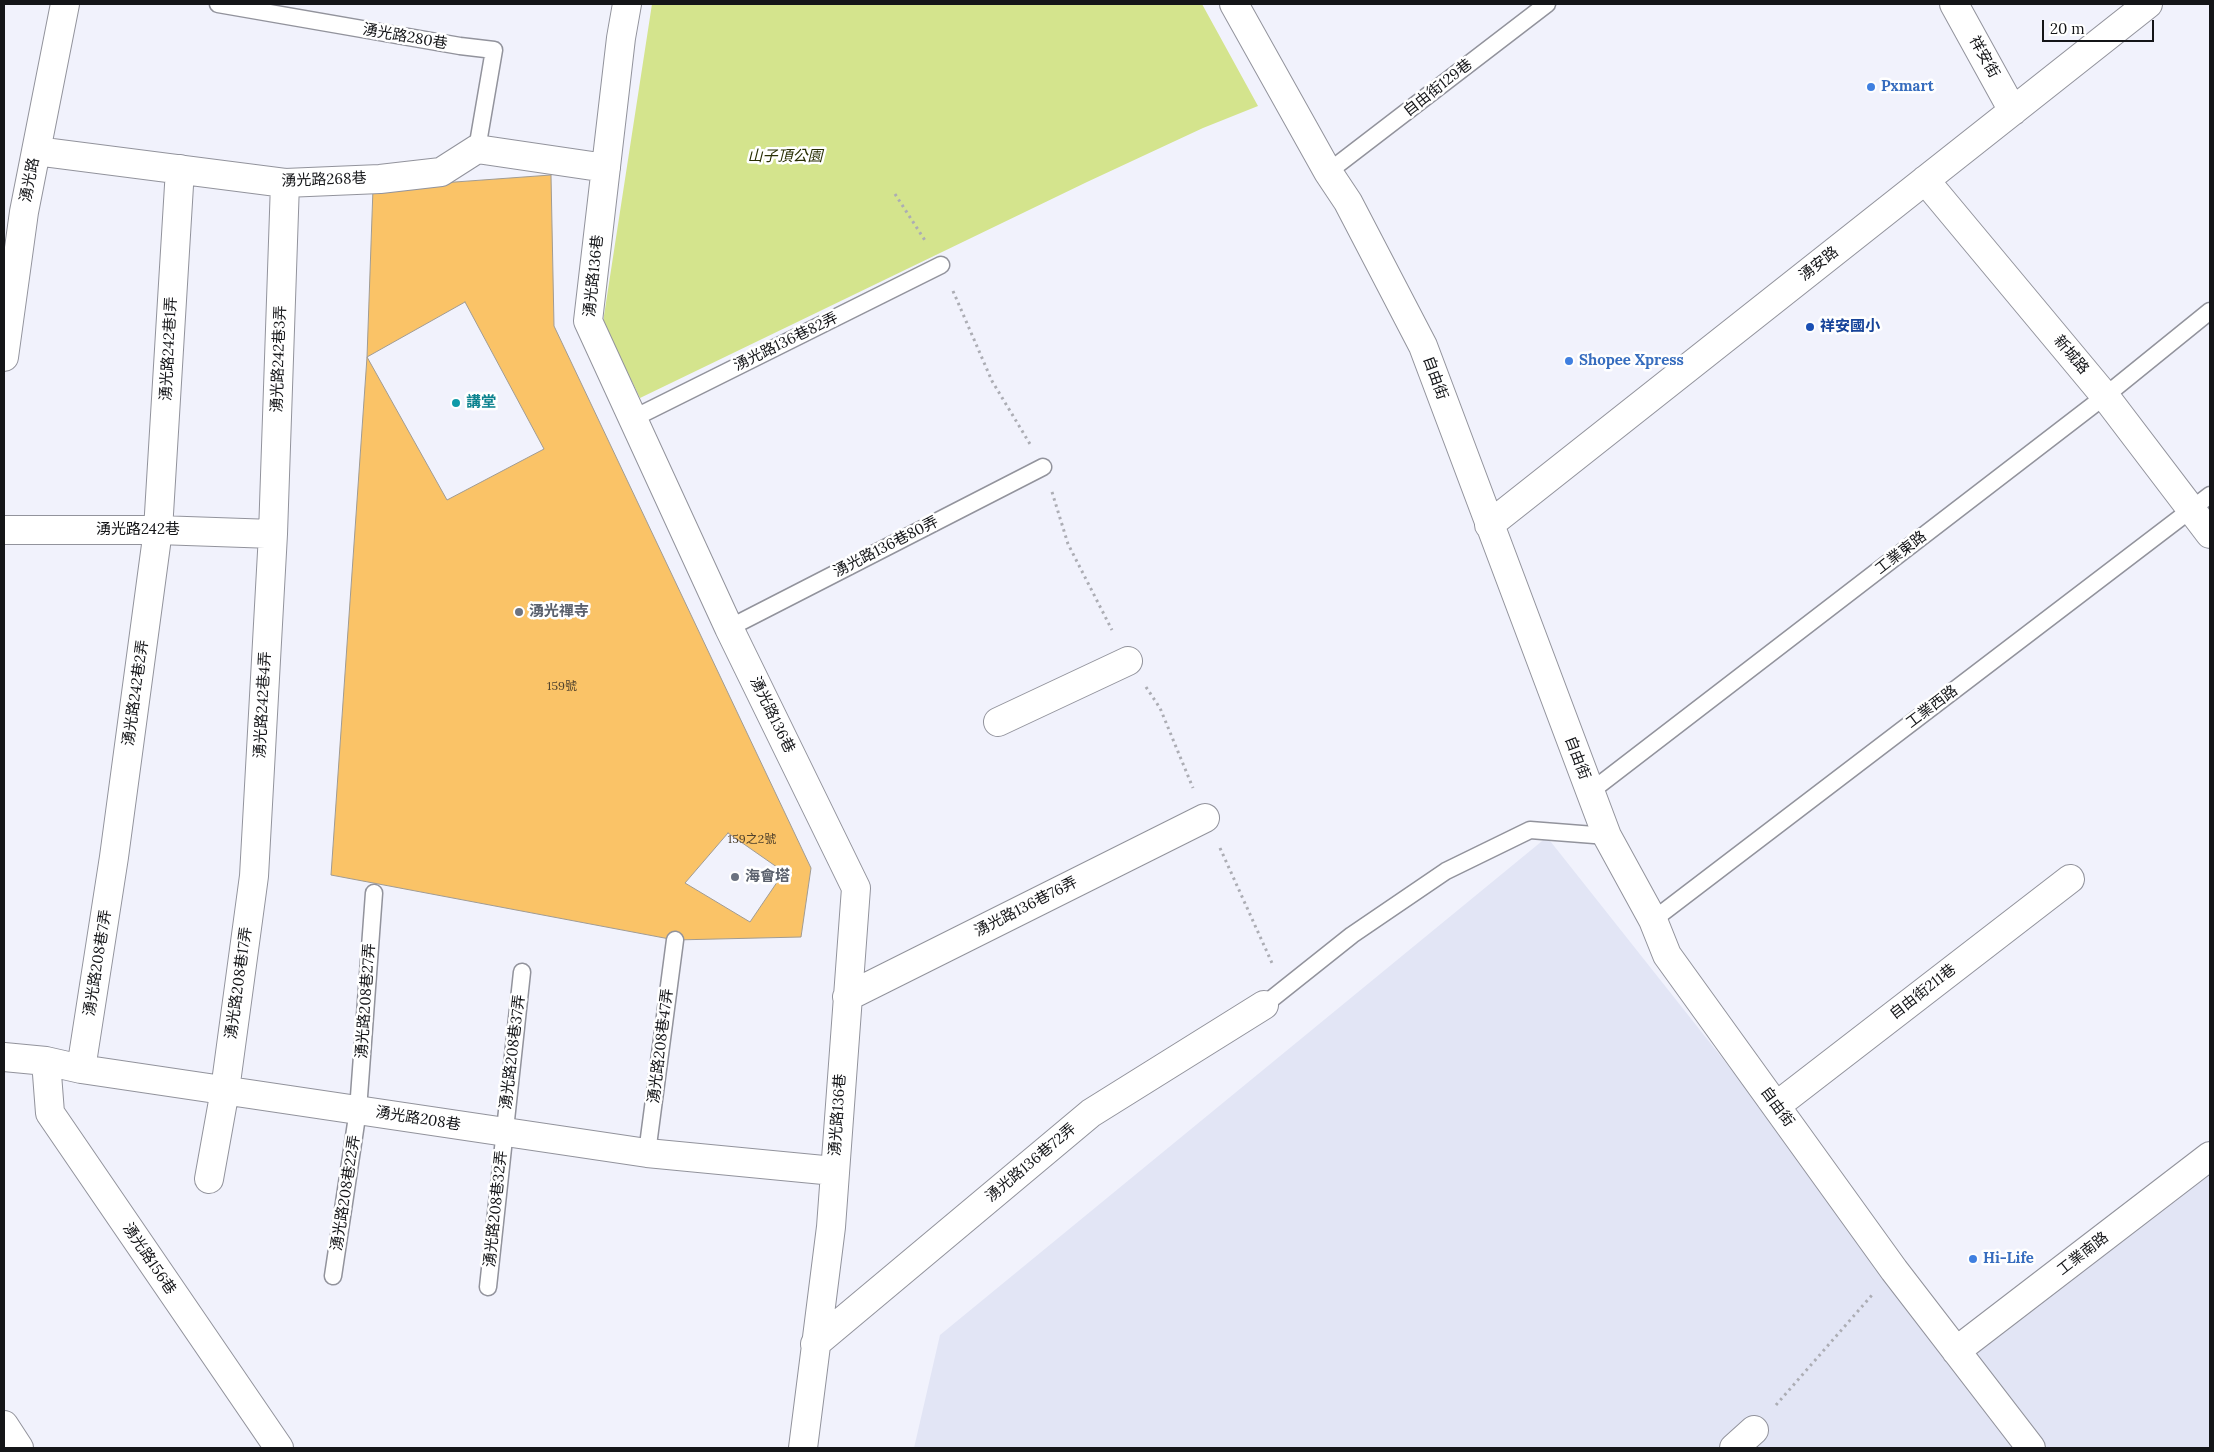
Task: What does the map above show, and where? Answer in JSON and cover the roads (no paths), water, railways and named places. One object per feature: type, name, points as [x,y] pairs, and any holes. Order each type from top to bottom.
[{"type":"street","name":"湧光路","points":[[4,357],[24,212],[65,4]]},
{"type":"street","name":"湧光路136巷","points":[[628,4],[588,321],[729,628],[856,888],[831,1227],[803,1448]]},
{"type":"street","name":"自由街","points":[[1234,4],[1328,172],[1348,202],[1423,346],[1606,836],[1653,920],[1667,955],[1894,1270],[2031,1448]]},
{"type":"street","name":"祥安街","points":[[1954,4],[2013,111]]},
{"type":"street","name":"湧安路","points":[[1490,525],[2148,4]]},
{"type":"street","name":"湧光路268巷","points":[[36,151],[285,183],[380,179],[441,172],[477,148]]},
{"type":"street","points":[[477,148],[606,168]]},
{"type":"street","name":"湧光路242巷1弄","points":[[158,530],[180,169]]},
{"type":"street","name":"新城路","points":[[1925,180],[2105,396],[2200,502],[2210,534]]},
{"type":"street","name":"湧光路242巷3弄","points":[[273,534],[285,183]]},
{"type":"street","name":"湧光路242巷","points":[[4,530],[158,530],[273,534]]},
{"type":"street","name":"湧光路242巷2弄","points":[[114,857],[158,530]]},
{"type":"street","name":"湧光路242巷4弄","points":[[254,876],[273,534]]},
{"type":"street","points":[[998,722],[1128,661]]},
{"type":"street","name":"湧光路136巷76弄","points":[[847,997],[1205,818]]},
{"type":"street","name":"湧光路208巷7弄","points":[[81,1069],[114,857]]},
{"type":"street","name":"湧光路208巷17弄","points":[[209,1178],[225,1090],[254,876]]},
{"type":"street","name":"自由街211巷","points":[[1776,1106],[2070,878]]},
{"type":"street","name":"湧光路136巷72弄","points":[[815,1344],[1091,1113],[1264,1005]]},
{"type":"street","name":"湧光路208巷","points":[[4,1056],[647,1153],[834,1172]]},
{"type":"street","name":"湧光路156巷","points":[[46,1061],[50,1113],[279,1448]]},
{"type":"street","name":"工業南路","points":[[1956,1351],[2210,1156]]},
{"type":"street","points":[[4,1425],[19,1448]]},
{"type":"street","points":[[1734,1448],[1754,1430]]},
{"type":"lane","name":"湧光路280巷","points":[[218,4],[460,46],[494,50],[477,148]]},
{"type":"lane","name":"自由街129巷","points":[[1328,172],[1547,4]]},
{"type":"lane","name":"湧光路136巷82弄","points":[[632,419],[941,265]]},
{"type":"lane","name":"工業東路","points":[[1590,792],[2105,396],[2210,311]]},
{"type":"lane","name":"湧光路136巷80弄","points":[[729,628],[1043,467]]},
{"type":"lane","name":"工業西路","points":[[1653,920],[2200,502]]},
{"type":"lane","points":[[1264,1005],[1352,935],[1446,872],[1530,830],[1606,836]]},
{"type":"lane","name":"湧光路208巷27弄","points":[[358,1110],[374,892]]},
{"type":"lane","name":"湧光路208巷47弄","points":[[647,1153],[675,940]]},
{"type":"lane","name":"湧光路208巷37弄","points":[[503,1132],[522,972]]},
{"type":"lane","name":"湧光路208巷22弄","points":[[333,1276],[358,1110]]},
{"type":"lane","name":"湧光路208巷32弄","points":[[488,1287],[503,1132]]},
{"type":"place","name":"Pxmart","points":[[1871,87]]},
{"type":"place","name":"祥安國小","points":[[1810,327]]},
{"type":"place","name":"Shopee Xpress","points":[[1569,361]]},
{"type":"place","name":"講堂","points":[[456,403]]},
{"type":"place","name":"湧光禪寺","points":[[519,612]]},
{"type":"place","name":"海會塔","points":[[735,877]]},
{"type":"place","name":"Hi-Life","points":[[1973,1259]]},
{"type":"park label","name":"山子頂公園","points":[[785,157]]}]
